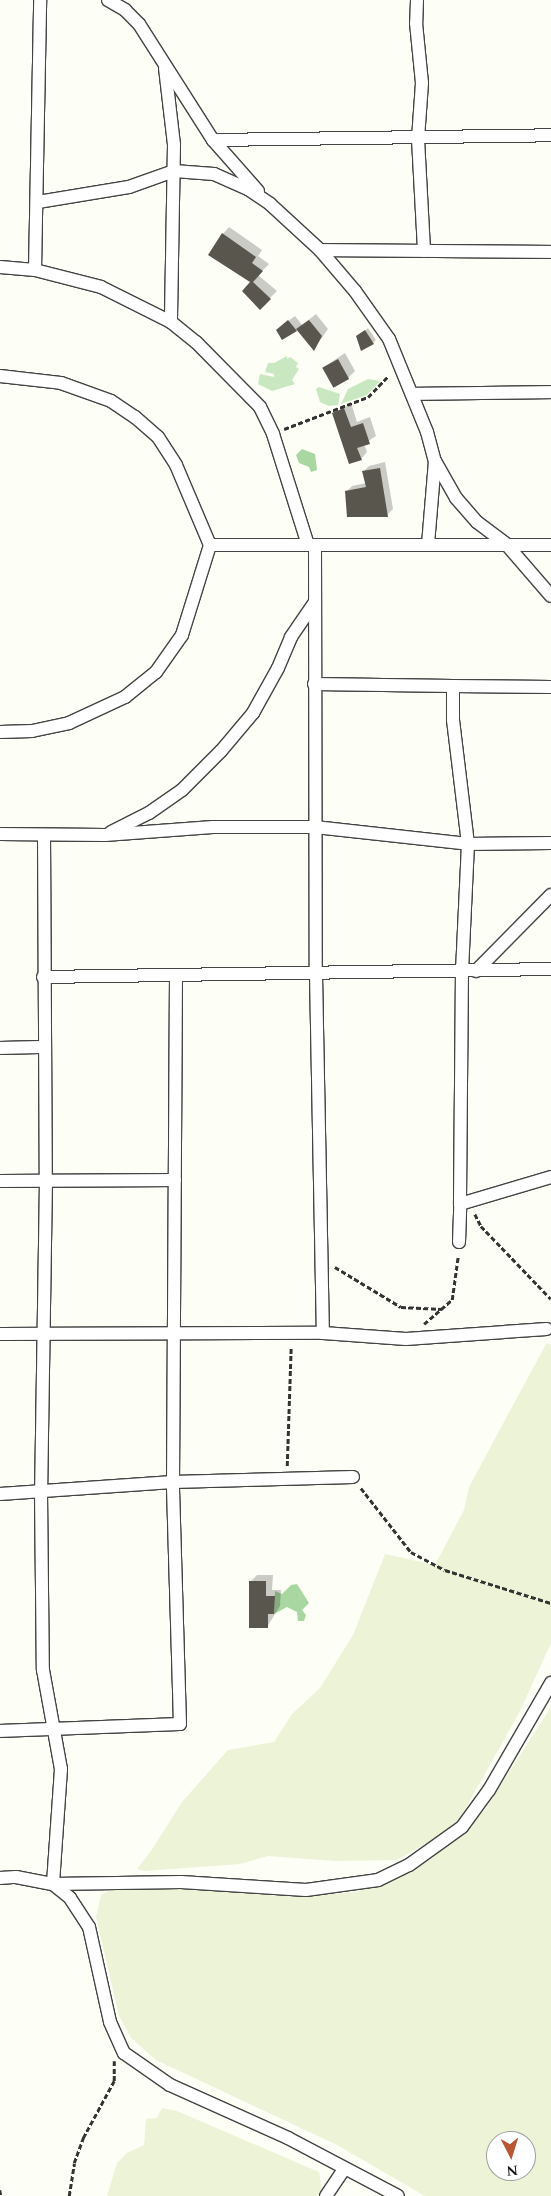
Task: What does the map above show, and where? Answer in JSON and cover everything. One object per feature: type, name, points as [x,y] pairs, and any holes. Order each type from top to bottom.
[{"type":"street","points":[[34,270],[38,202],[40,0]]},
{"type":"street","points":[[108,0],[125,10],[138,24],[213,140],[270,204],[320,250],[355,290],[389,339],[412,394],[435,461],[456,498],[477,522],[507,545],[551,596]]},
{"type":"street","points":[[417,0],[416,23],[423,110],[418,139],[424,251]]},
{"type":"street","points":[[164,62],[174,145],[170,322]]},
{"type":"street","points":[[213,140],[418,139],[551,134]]},
{"type":"street","points":[[38,202],[129,187],[174,171],[214,174],[248,189],[270,204]]},
{"type":"street","points":[[320,250],[551,252]]},
{"type":"street","points":[[0,267],[34,270],[102,286],[170,322],[196,342],[260,407],[273,434],[311,545],[315,602],[316,974],[323,1333]]},
{"type":"street","points":[[0,376],[61,383],[111,401],[135,417],[158,437],[176,465],[210,546],[182,635],[156,672],[125,697],[69,723],[32,731],[0,732]]},
{"type":"street","points":[[412,394],[551,392]]},
{"type":"street","points":[[428,545],[435,461]]},
{"type":"street","points":[[210,546],[551,545]]},
{"type":"street","points":[[105,835],[149,813],[182,790],[221,751],[252,713],[278,668],[291,637],[315,602]]},
{"type":"street","points":[[314,684],[551,687]]},
{"type":"street","points":[[453,686],[453,720],[468,844],[462,970],[466,1202],[459,1242]]},
{"type":"street","points":[[0,834],[105,835],[214,827],[315,827],[468,844],[551,843]]},
{"type":"street","points":[[44,835],[43,977],[46,1180],[42,1335],[41,1493],[44,1670],[61,1770],[54,1884]]},
{"type":"street","points":[[476,971],[551,895]]},
{"type":"street","points":[[43,977],[176,977],[551,969]]},
{"type":"street","points":[[0,1731],[54,1727],[180,1724],[173,1482],[176,977]]},
{"type":"street","points":[[0,1048],[44,1046]]},
{"type":"street","points":[[466,1202],[551,1178]]},
{"type":"street","points":[[0,1181],[175,1180]]},
{"type":"street","points":[[0,1334],[173,1335],[323,1333],[406,1339],[547,1330]]},
{"type":"street","points":[[0,1494],[41,1493],[173,1482],[353,1477]]},
{"type":"street","points":[[0,1878],[16,1876],[54,1884],[172,1882],[306,1890],[378,1880],[409,1865],[462,1827],[489,1790],[551,1683]]},
{"type":"street","points":[[54,1884],[70,1898],[89,1927],[115,2038],[124,2053],[170,2085],[288,2138],[398,2196]]},
{"type":"street","points":[[326,2196],[344,2169]]},
{"type":"path","points":[[273,434],[368,397],[390,375],[401,369]]},
{"type":"path","points":[[466,1202],[481,1226],[551,1299]]},
{"type":"path","points":[[406,1339],[442,1309],[454,1294],[459,1242]]},
{"type":"path","points":[[322,1262],[340,1269],[401,1307],[442,1309]]},
{"type":"path","points":[[286,1478],[291,1333]]},
{"type":"path","points":[[353,1477],[411,1552],[445,1570],[551,1603]]},
{"type":"path","points":[[69,2196],[74,2163],[83,2138],[114,2081],[115,2038]]},
{"type":"path","points":[[0,2190],[2,2196]]},
{"type":"green space","points":[[287,356],[287,359],[290,357],[298,363],[296,367],[299,369],[292,380],[295,384],[272,391],[258,384],[260,374],[274,377],[274,374],[265,372],[268,363],[274,363]]},
{"type":"green space","points":[[368,379],[380,381],[367,395],[341,404],[348,389]]},
{"type":"green space","points":[[319,387],[340,394],[338,405],[329,406],[320,402],[316,389]]},
{"type":"green space","points":[[302,449],[315,454],[317,470],[311,472],[309,467],[299,463],[296,455]]},
{"type":"green space","points":[[546,1344],[551,1344],[551,1643],[520,1711],[459,1820],[436,1838],[397,1860],[335,1861],[268,1856],[240,1864],[144,1871],[137,1869],[151,1851],[182,1802],[228,1750],[274,1742],[292,1714],[320,1688],[353,1635],[385,1554],[435,1565],[464,1510],[469,1487]]},
{"type":"green space","points":[[297,1584],[309,1603],[302,1610],[306,1615],[304,1621],[298,1621],[297,1612],[287,1607],[274,1614],[275,1591],[282,1594],[291,1585]]},
{"type":"green space","points":[[551,1707],[551,2196],[425,2196],[337,2145],[156,2060],[131,2038],[119,2016],[96,1917],[101,1895],[112,1889],[154,1887],[299,1897],[355,1892],[395,1880],[430,1860],[484,1811]]},
{"type":"green space","points":[[162,2108],[177,2111],[319,2172],[322,2191],[319,2196],[107,2196],[117,2163],[127,2153],[144,2145],[146,2119],[157,2118]]},
{"type":"building","points":[[222,233],[256,257],[252,263],[263,271],[253,282],[271,299],[260,310],[242,291],[250,282],[208,255]]},
{"type":"building","points":[[288,320],[297,331],[282,340],[276,330]]},
{"type":"building","points":[[309,320],[322,336],[314,351],[296,329]]},
{"type":"building","points":[[365,330],[374,344],[361,351],[356,336]]},
{"type":"building","points":[[338,359],[349,379],[333,388],[322,368]]},
{"type":"building","points":[[344,408],[351,427],[363,423],[370,444],[357,448],[362,460],[349,464],[332,413]]},
{"type":"building","points":[[380,468],[388,517],[347,517],[345,491],[366,487],[362,471]]},
{"type":"building","points":[[249,1581],[266,1581],[266,1596],[275,1596],[274,1614],[268,1614],[268,1628],[249,1628]]}]
